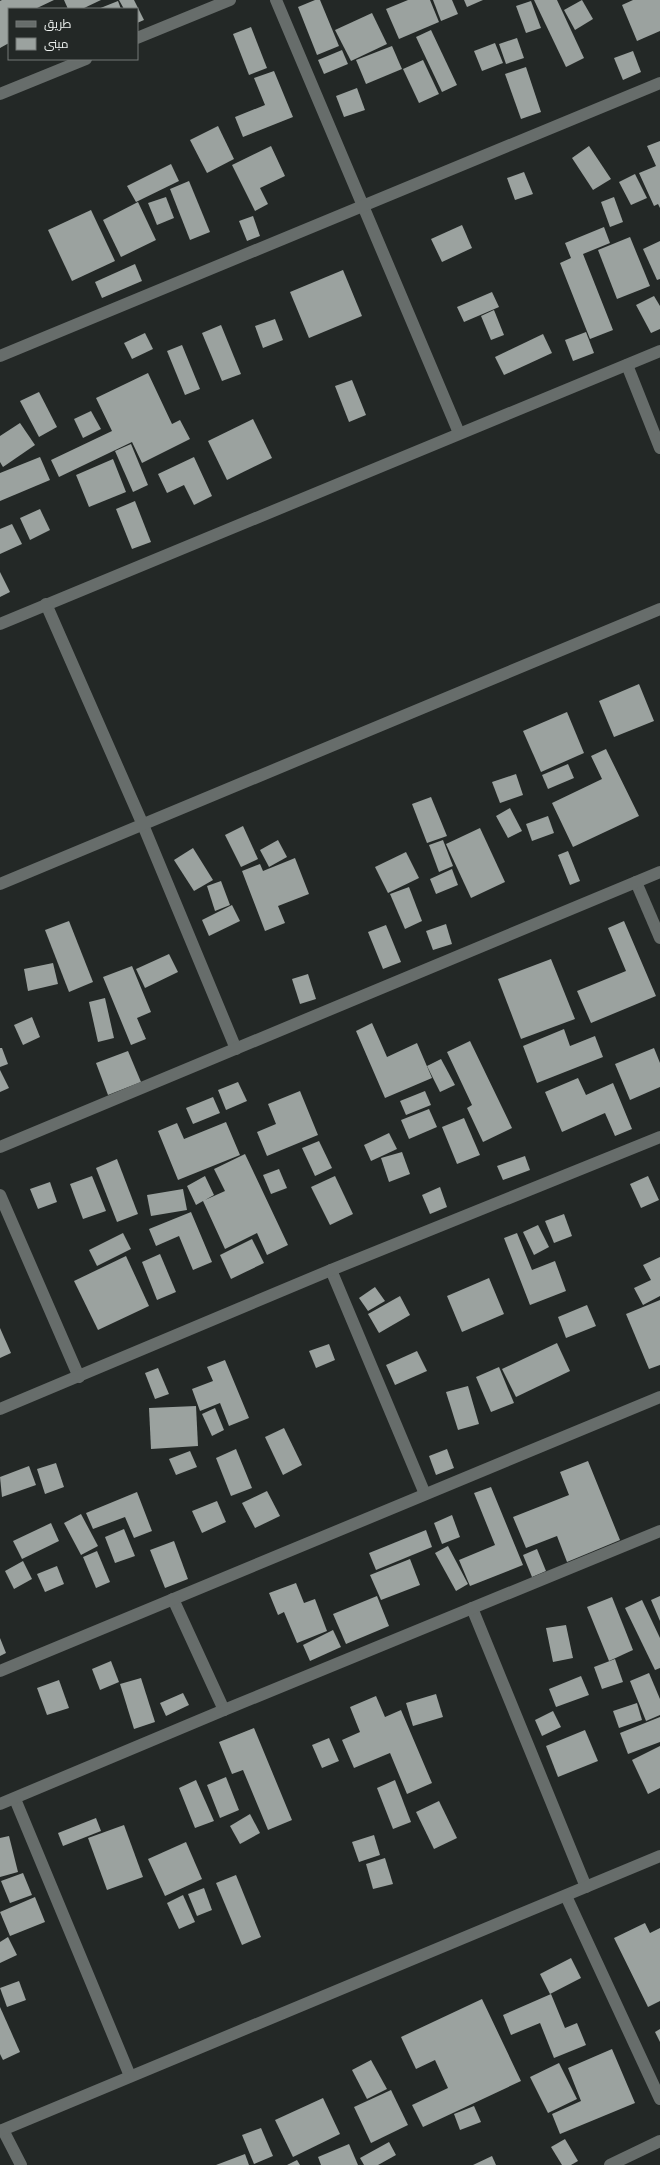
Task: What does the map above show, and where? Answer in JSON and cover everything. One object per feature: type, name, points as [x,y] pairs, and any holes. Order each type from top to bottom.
[{"type":"street","points":[[138,38],[230,0]]},
{"type":"street","points":[[276,0],[364,204],[458,433]]},
{"type":"street","points":[[0,94],[84,60]]},
{"type":"street","points":[[0,356],[364,204],[660,83]]},
{"type":"street","points":[[0,624],[458,433],[660,351]]},
{"type":"street","points":[[627,365],[660,448]]},
{"type":"street","points":[[46,604],[143,825],[236,1049]]},
{"type":"street","points":[[0,884],[660,609]]},
{"type":"street","points":[[0,1147],[660,872]]},
{"type":"street","points":[[636,882],[660,938]]},
{"type":"street","points":[[0,1409],[331,1270],[660,1137]]},
{"type":"street","points":[[0,1195],[79,1377]]},
{"type":"street","points":[[331,1270],[425,1494]]},
{"type":"street","points":[[0,1671],[660,1397]]},
{"type":"street","points":[[0,1804],[224,1710],[660,1531]]},
{"type":"street","points":[[173,1599],[224,1710]]},
{"type":"street","points":[[472,1608],[586,1887]]},
{"type":"street","points":[[15,1799],[130,2076]]},
{"type":"street","points":[[21,2165],[2,2130],[660,1856]]},
{"type":"street","points":[[566,1896],[660,2099]]},
{"type":"street","points":[[610,2165],[660,2141]]},
{"type":"building","points":[[54,0],[37,8],[8,8],[8,44],[0,48],[0,1]]},
{"type":"building","points":[[64,0],[101,0],[84,8],[68,8]]},
{"type":"building","points":[[119,0],[134,0],[138,8],[123,8]]},
{"type":"building","points":[[315,0],[320,0],[339,46],[317,55],[298,7]]},
{"type":"building","points":[[408,0],[430,0],[439,22],[399,39],[386,9]]},
{"type":"building","points":[[433,0],[452,0],[458,14],[441,21]]},
{"type":"building","points":[[464,0],[483,0],[467,7]]},
{"type":"building","points":[[534,0],[557,0],[584,58],[566,67]]},
{"type":"building","points":[[582,0],[593,19],[575,30],[564,10]]},
{"type":"building","points":[[633,0],[660,0],[660,31],[637,41],[622,5]]},
{"type":"building","points":[[118,1],[121,8],[100,8]]},
{"type":"building","points":[[531,1],[541,28],[526,33],[516,6]]},
{"type":"building","points":[[138,8],[144,20],[138,23]]},
{"type":"building","points":[[372,13],[387,44],[351,61],[335,30]]},
{"type":"building","points":[[251,27],[267,68],[249,75],[233,34]]},
{"type":"building","points":[[431,30],[457,85],[442,92],[416,37]]},
{"type":"building","points":[[517,38],[524,58],[506,64],[499,44]]},
{"type":"building","points":[[495,43],[503,63],[482,71],[474,51]]},
{"type":"building","points":[[392,46],[402,69],[366,84],[356,60]]},
{"type":"building","points":[[342,50],[348,64],[324,74],[318,60]]},
{"type":"building","points":[[633,51],[641,72],[623,80],[614,58]]},
{"type":"building","points":[[423,60],[439,94],[419,103],[403,69]]},
{"type":"building","points":[[526,67],[541,112],[521,119],[505,74]]},
{"type":"building","points":[[274,71],[293,117],[243,137],[235,117],[265,105],[254,78]]},
{"type":"building","points":[[357,88],[365,110],[344,117],[336,96]]},
{"type":"building","points":[[218,126],[234,159],[207,173],[190,140]]},
{"type":"building","points":[[660,141],[660,208],[658,204],[654,206],[639,173],[656,166],[647,146]]},
{"type":"building","points":[[271,146],[285,176],[260,188],[268,204],[255,211],[232,165]]},
{"type":"building","points":[[589,146],[611,179],[593,190],[572,158]]},
{"type":"building","points":[[171,164],[179,181],[136,202],[127,186]]},
{"type":"building","points":[[524,172],[533,194],[515,200],[507,178]]},
{"type":"building","points":[[635,174],[647,198],[631,205],[619,182]]},
{"type":"building","points":[[189,181],[210,232],[190,240],[170,189]]},
{"type":"building","points":[[166,197],[174,218],[157,225],[148,203]]},
{"type":"building","points":[[614,197],[623,222],[610,227],[601,202]]},
{"type":"building","points":[[138,202],[156,240],[121,257],[103,220]]},
{"type":"building","points":[[91,210],[115,261],[72,281],[48,230]]},
{"type":"building","points":[[253,216],[260,236],[247,241],[239,221]]},
{"type":"building","points":[[462,225],[472,248],[442,262],[431,239]]},
{"type":"building","points":[[604,227],[610,243],[583,254],[613,330],[590,339],[560,263],[571,258],[565,243]]},
{"type":"building","points":[[630,237],[650,286],[617,299],[598,250]]},
{"type":"building","points":[[660,241],[660,279],[657,280],[643,249]]},
{"type":"building","points":[[135,264],[142,281],[102,298],[95,282]]},
{"type":"building","points":[[343,270],[362,316],[309,338],[290,292]]},
{"type":"building","points":[[492,292],[499,307],[464,322],[457,307]]},
{"type":"building","points":[[654,296],[660,306],[660,329],[651,333],[636,305]]},
{"type":"building","points":[[494,310],[504,335],[491,340],[481,316]]},
{"type":"building","points":[[275,319],[283,340],[263,348],[255,326]]},
{"type":"building","points":[[221,325],[241,374],[222,381],[202,333]]},
{"type":"building","points":[[586,332],[594,353],[573,361],[565,340]]},
{"type":"building","points":[[145,333],[153,349],[132,359],[124,343]]},
{"type":"building","points":[[543,334],[552,353],[504,375],[495,357]]},
{"type":"building","points":[[182,345],[200,389],[185,395],[167,351]]},
{"type":"building","points":[[148,373],[172,424],[180,420],[190,439],[142,463],[132,442],[59,477],[51,460],[112,431],[96,398]]},
{"type":"building","points":[[352,380],[366,415],[349,422],[335,386]]},
{"type":"building","points":[[39,392],[57,427],[39,437],[20,401]]},
{"type":"building","points":[[91,411],[101,429],[83,438],[74,419]]},
{"type":"building","points":[[253,419],[272,458],[227,480],[208,441]]},
{"type":"building","points":[[20,423],[35,445],[3,467],[0,462],[0,436]]},
{"type":"building","points":[[131,444],[148,485],[133,492],[115,451]]},
{"type":"building","points":[[40,457],[50,480],[0,501],[0,473]]},
{"type":"building","points":[[194,457],[212,496],[194,505],[184,485],[167,493],[158,474]]},
{"type":"building","points":[[113,459],[126,492],[89,507],[76,475]]},
{"type":"building","points":[[135,501],[151,542],[132,549],[116,509]]},
{"type":"building","points":[[40,509],[50,530],[30,540],[20,518]]},
{"type":"building","points":[[12,524],[22,544],[0,554],[0,529]]},
{"type":"building","points":[[0,572],[10,592],[0,597]]},
{"type":"building","points":[[639,684],[654,721],[614,737],[599,701]]},
{"type":"building","points":[[567,712],[584,753],[541,772],[523,731]]},
{"type":"building","points":[[606,749],[639,816],[573,847],[552,803],[602,779],[591,756]]},
{"type":"building","points":[[568,764],[574,778],[548,789],[542,775]]},
{"type":"building","points":[[516,774],[523,795],[500,803],[492,782]]},
{"type":"building","points":[[431,797],[447,836],[427,843],[412,804]]},
{"type":"building","points":[[510,808],[522,831],[508,838],[496,816]]},
{"type":"building","points":[[548,816],[554,833],[532,841],[526,824]]},
{"type":"building","points":[[243,826],[258,859],[241,867],[225,835]]},
{"type":"building","points":[[480,828],[505,882],[471,898],[446,844]]},
{"type":"building","points":[[278,840],[287,857],[269,867],[260,850]]},
{"type":"building","points":[[443,840],[453,866],[439,872],[429,845]]},
{"type":"building","points":[[193,848],[213,880],[194,891],[174,860]]},
{"type":"building","points":[[568,851],[580,881],[570,885],[558,855]]},
{"type":"building","points":[[406,852],[419,878],[388,893],[375,867]]},
{"type":"building","points":[[295,858],[309,894],[278,906],[285,923],[265,931],[242,871],[260,864],[263,871]]},
{"type":"building","points":[[452,869],[458,885],[436,894],[430,879]]},
{"type":"building","points":[[221,881],[230,905],[215,911],[207,886]]},
{"type":"building","points":[[409,887],[422,921],[405,929],[390,894]]},
{"type":"building","points":[[232,905],[240,921],[209,936],[202,920]]},
{"type":"building","points":[[69,921],[93,982],[69,992],[45,930]]},
{"type":"building","points":[[624,921],[656,996],[591,1023],[577,991],[626,971],[608,928]]},
{"type":"building","points":[[446,924],[452,944],[433,950],[426,931]]},
{"type":"building","points":[[386,925],[401,962],[383,969],[368,932]]},
{"type":"building","points":[[169,954],[178,972],[145,988],[136,969]]},
{"type":"building","points":[[551,959],[575,1019],[521,1039],[498,979]]},
{"type":"building","points":[[53,963],[58,984],[28,991],[24,969]]},
{"type":"building","points":[[132,966],[151,1012],[137,1018],[146,1039],[131,1045],[103,977]]},
{"type":"building","points":[[308,974],[316,999],[300,1004],[292,979]]},
{"type":"building","points":[[105,998],[114,1038],[98,1042],[89,1002]]},
{"type":"building","points":[[32,1017],[40,1037],[23,1045],[14,1025]]},
{"type":"building","points":[[372,1023],[387,1057],[417,1043],[432,1078],[385,1098],[356,1031]]},
{"type":"building","points":[[564,1029],[570,1046],[595,1036],[603,1057],[537,1083],[523,1046]]},
{"type":"building","points":[[470,1041],[512,1128],[483,1142],[467,1108],[472,1105],[447,1052]]},
{"type":"building","points":[[0,1048],[2,1048],[8,1064],[0,1067]]},
{"type":"building","points":[[654,1048],[660,1063],[660,1087],[630,1100],[615,1064]]},
{"type":"building","points":[[128,1051],[141,1082],[108,1095],[96,1063]]},
{"type":"building","points":[[441,1059],[455,1085],[440,1092],[427,1066]]},
{"type":"building","points":[[0,1070],[9,1088],[0,1092]]},
{"type":"building","points":[[578,1078],[586,1095],[613,1083],[632,1129],[615,1136],[605,1113],[562,1132],[545,1092]]},
{"type":"building","points":[[238,1082],[247,1101],[226,1110],[218,1090]]},
{"type":"building","points":[[300,1091],[318,1135],[267,1156],[257,1132],[276,1124],[268,1104]]},
{"type":"building","points":[[425,1091],[431,1105],[406,1115],[400,1101]]},
{"type":"building","points":[[213,1097],[220,1113],[193,1124],[186,1108]]},
{"type":"building","points":[[429,1109],[437,1127],[409,1139],[401,1120]]},
{"type":"building","points":[[464,1118],[480,1155],[457,1164],[442,1127]]},
{"type":"building","points":[[226,1122],[240,1155],[178,1180],[158,1131],[177,1123],[184,1139]]},
{"type":"building","points":[[389,1133],[397,1149],[371,1161],[364,1145]]},
{"type":"building","points":[[319,1141],[332,1168],[315,1176],[302,1148]]},
{"type":"building","points":[[402,1152],[410,1174],[389,1182],[381,1158]]},
{"type":"building","points":[[245,1154],[288,1245],[267,1255],[257,1233],[225,1249],[203,1201],[196,1205],[187,1186],[205,1176],[214,1195],[205,1200],[225,1191],[214,1169]]},
{"type":"building","points":[[525,1156],[530,1170],[503,1180],[497,1166]]},
{"type":"building","points":[[117,1159],[138,1214],[117,1222],[96,1168]]},
{"type":"building","points":[[279,1169],[287,1188],[271,1194],[263,1175]]},
{"type":"building","points":[[92,1176],[106,1211],[83,1219],[70,1184]]},
{"type":"building","points":[[335,1176],[353,1214],[330,1225],[311,1187]]},
{"type":"building","points":[[648,1176],[659,1200],[641,1208],[630,1184]]},
{"type":"building","points":[[50,1182],[57,1202],[38,1209],[30,1189]]},
{"type":"building","points":[[440,1187],[447,1207],[430,1214],[422,1195]]},
{"type":"building","points":[[183,1189],[187,1210],[151,1216],[147,1195]]},
{"type":"building","points":[[191,1212],[212,1262],[193,1270],[179,1236],[156,1246],[149,1229]]},
{"type":"building","points":[[564,1214],[572,1236],[554,1243],[545,1221]]},
{"type":"building","points":[[538,1225],[549,1247],[534,1255],[523,1232]]},
{"type":"building","points":[[123,1233],[131,1249],[97,1266],[89,1250]]},
{"type":"building","points":[[517,1233],[532,1270],[555,1261],[566,1291],[530,1305],[504,1238]]},
{"type":"building","points":[[252,1239],[264,1263],[231,1279],[220,1255]]},
{"type":"building","points":[[160,1254],[176,1292],[157,1300],[142,1262]]},
{"type":"building","points":[[126,1256],[149,1306],[98,1330],[74,1281]]},
{"type":"building","points":[[660,1257],[660,1296],[643,1305],[634,1288],[651,1280],[643,1265]]},
{"type":"building","points":[[489,1278],[504,1314],[462,1332],[447,1296]]},
{"type":"building","points":[[375,1287],[385,1301],[368,1311],[359,1298]]},
{"type":"building","points":[[400,1296],[410,1315],[379,1333],[368,1314]]},
{"type":"building","points":[[660,1300],[660,1365],[649,1369],[626,1314]]},
{"type":"building","points":[[587,1305],[596,1326],[566,1338],[558,1317]]},
{"type":"building","points":[[0,1328],[11,1353],[0,1358]]},
{"type":"building","points":[[557,1343],[570,1371],[516,1397],[502,1369]]},
{"type":"building","points":[[329,1344],[335,1360],[316,1368],[309,1351]]},
{"type":"building","points":[[417,1351],[427,1371],[395,1385],[386,1365]]},
{"type":"building","points":[[225,1360],[249,1418],[229,1426],[220,1403],[200,1411],[192,1389],[213,1381],[207,1367]]},
{"type":"building","points":[[499,1367],[514,1403],[491,1412],[476,1377]]},
{"type":"building","points":[[158,1368],[169,1394],[155,1399],[145,1373]]},
{"type":"building","points":[[468,1386],[479,1424],[458,1430],[446,1392]]},
{"type":"building","points":[[196,1406],[198,1446],[151,1449],[149,1408]]},
{"type":"building","points":[[215,1408],[224,1430],[212,1436],[202,1414]]},
{"type":"building","points":[[284,1428],[302,1465],[283,1475],[265,1437]]},
{"type":"building","points":[[236,1449],[252,1488],[231,1496],[216,1458]]},
{"type":"building","points":[[447,1449],[454,1468],[436,1475],[429,1456]]},
{"type":"building","points":[[190,1451],[197,1467],[176,1475],[169,1459]]},
{"type":"building","points":[[588,1461],[620,1540],[567,1562],[557,1536],[526,1548],[513,1517],[569,1495],[560,1472]]},
{"type":"building","points":[[56,1463],[64,1487],[45,1494],[37,1469]]},
{"type":"building","points":[[29,1466],[36,1485],[2,1497],[0,1477]]},
{"type":"building","points":[[491,1487],[523,1565],[470,1586],[459,1560],[495,1545],[474,1493]]},
{"type":"building","points":[[267,1491],[280,1516],[255,1528],[242,1503]]},
{"type":"building","points":[[137,1492],[152,1531],[134,1538],[125,1517],[93,1529],[86,1513]]},
{"type":"building","points":[[217,1501],[226,1522],[202,1533],[192,1511]]},
{"type":"building","points":[[81,1514],[98,1546],[81,1555],[64,1523]]},
{"type":"building","points":[[452,1515],[460,1537],[442,1544],[434,1523]]},
{"type":"building","points":[[51,1523],[59,1541],[22,1559],[13,1541]]},
{"type":"building","points":[[124,1529],[135,1556],[115,1563],[105,1537]]},
{"type":"building","points":[[426,1530],[432,1547],[376,1570],[369,1553]]},
{"type":"building","points":[[174,1541],[188,1579],[165,1588],[150,1550]]},
{"type":"building","points":[[448,1546],[468,1584],[456,1591],[435,1553]]},
{"type":"building","points":[[537,1549],[546,1571],[532,1577],[523,1555]]},
{"type":"building","points":[[97,1551],[110,1582],[96,1588],[83,1557]]},
{"type":"building","points":[[410,1559],[420,1585],[381,1600],[370,1575]]},
{"type":"building","points":[[23,1561],[32,1579],[14,1589],[5,1571]]},
{"type":"building","points":[[57,1566],[64,1584],[45,1592],[37,1574]]},
{"type":"building","points":[[296,1583],[304,1603],[315,1599],[327,1631],[297,1643],[284,1612],[278,1615],[269,1593]]},
{"type":"building","points":[[377,1596],[389,1626],[346,1644],[333,1614]]},
{"type":"building","points":[[660,1596],[660,1621],[651,1600]]},
{"type":"building","points":[[612,1597],[633,1650],[609,1661],[587,1607]]},
{"type":"building","points":[[642,1600],[660,1638],[660,1668],[655,1670],[625,1608]]},
{"type":"building","points":[[566,1625],[573,1658],[553,1662],[546,1628]]},
{"type":"building","points":[[333,1630],[341,1647],[310,1661],[303,1645]]},
{"type":"building","points":[[0,1638],[6,1653],[0,1656]]},
{"type":"building","points":[[615,1659],[623,1682],[602,1689],[594,1667]]},
{"type":"building","points":[[111,1661],[119,1682],[100,1690],[92,1669]]},
{"type":"building","points":[[649,1673],[660,1699],[660,1715],[646,1721],[630,1681]]},
{"type":"building","points":[[581,1676],[589,1695],[556,1707],[549,1689]]},
{"type":"building","points":[[141,1678],[155,1722],[134,1729],[120,1684]]},
{"type":"building","points":[[59,1680],[69,1708],[47,1715],[37,1688]]},
{"type":"building","points":[[183,1693],[189,1705],[166,1716],[160,1703]]},
{"type":"building","points":[[436,1694],[443,1717],[413,1726],[406,1703]]},
{"type":"building","points":[[376,1696],[385,1717],[401,1710],[432,1783],[407,1794],[390,1753],[354,1768],[342,1740],[360,1732],[350,1707]]},
{"type":"building","points":[[637,1703],[642,1720],[619,1728],[613,1711]]},
{"type":"building","points":[[553,1711],[561,1727],[542,1736],[535,1720]]},
{"type":"building","points":[[660,1717],[660,1742],[628,1754],[620,1733]]},
{"type":"building","points":[[254,1728],[292,1820],[268,1830],[243,1770],[232,1774],[219,1742]]},
{"type":"building","points":[[585,1730],[598,1761],[558,1777],[546,1746]]},
{"type":"building","points":[[329,1738],[339,1761],[322,1768],[312,1745]]},
{"type":"building","points":[[660,1746],[660,1788],[648,1794],[632,1760]]},
{"type":"building","points":[[226,1777],[239,1810],[220,1818],[207,1785]]},
{"type":"building","points":[[196,1780],[214,1821],[195,1828],[179,1788]]},
{"type":"building","points":[[395,1780],[411,1822],[393,1829],[377,1788]]},
{"type":"building","points":[[439,1801],[457,1838],[434,1849],[416,1812]]},
{"type":"building","points":[[250,1814],[260,1833],[240,1844],[230,1826]]},
{"type":"building","points":[[96,1818],[101,1831],[63,1846],[58,1833]]},
{"type":"building","points":[[124,1825],[143,1877],[107,1890],[88,1838]]},
{"type":"building","points":[[374,1835],[380,1855],[359,1862],[352,1842]]},
{"type":"building","points":[[9,1836],[18,1872],[0,1877],[0,1838]]},
{"type":"building","points":[[186,1842],[202,1879],[165,1896],[148,1859]]},
{"type":"building","points":[[385,1858],[393,1884],[373,1889],[366,1864]]},
{"type":"building","points":[[23,1873],[32,1895],[10,1903],[1,1881]]},
{"type":"building","points":[[236,1875],[261,1937],[242,1945],[216,1883]]},
{"type":"building","points":[[204,1888],[212,1910],[197,1916],[188,1894]]},
{"type":"building","points":[[183,1895],[195,1922],[179,1929],[167,1903]]},
{"type":"building","points":[[35,1897],[45,1922],[10,1936],[0,1912]]},
{"type":"building","points":[[645,1923],[650,1933],[660,1928],[660,2001],[648,2007],[614,1938]]},
{"type":"building","points":[[8,1937],[17,1955],[0,1963],[0,1942]]},
{"type":"building","points":[[571,1958],[581,1978],[550,1994],[540,1974]]},
{"type":"building","points":[[19,1981],[26,2000],[7,2007],[0,1988]]},
{"type":"building","points":[[551,1994],[565,2028],[577,2023],[586,2045],[554,2058],[540,2023],[511,2035],[503,2015]]},
{"type":"building","points":[[482,1999],[521,2081],[423,2127],[412,2105],[448,2088],[435,2060],[416,2069],[401,2037]]},
{"type":"building","points":[[0,2007],[20,2052],[3,2060],[0,2054]]},
{"type":"building","points":[[660,2029],[660,2042],[655,2032]]},
{"type":"building","points":[[612,2049],[635,2103],[560,2134],[552,2114],[581,2101],[568,2068]]},
{"type":"building","points":[[371,2060],[387,2089],[367,2099],[352,2070]]},
{"type":"building","points":[[559,2063],[577,2099],[548,2113],[530,2077]]},
{"type":"building","points":[[391,2090],[408,2125],[371,2143],[354,2107]]},
{"type":"building","points":[[323,2098],[340,2134],[293,2157],[275,2120]]},
{"type":"building","points":[[474,2106],[481,2122],[460,2130],[454,2114]]},
{"type":"building","points":[[261,2128],[273,2156],[254,2164],[242,2135]]},
{"type":"building","points":[[565,2139],[578,2161],[571,2165],[562,2165],[551,2147]]},
{"type":"building","points":[[389,2142],[396,2155],[378,2165],[364,2165],[360,2158]]},
{"type":"building","points":[[349,2144],[358,2165],[321,2165],[318,2157]]},
{"type":"building","points":[[245,2154],[249,2165],[216,2165]]},
{"type":"building","points":[[492,2156],[496,2165],[473,2165]]},
{"type":"building","points":[[297,2160],[300,2165],[287,2165]]}]
